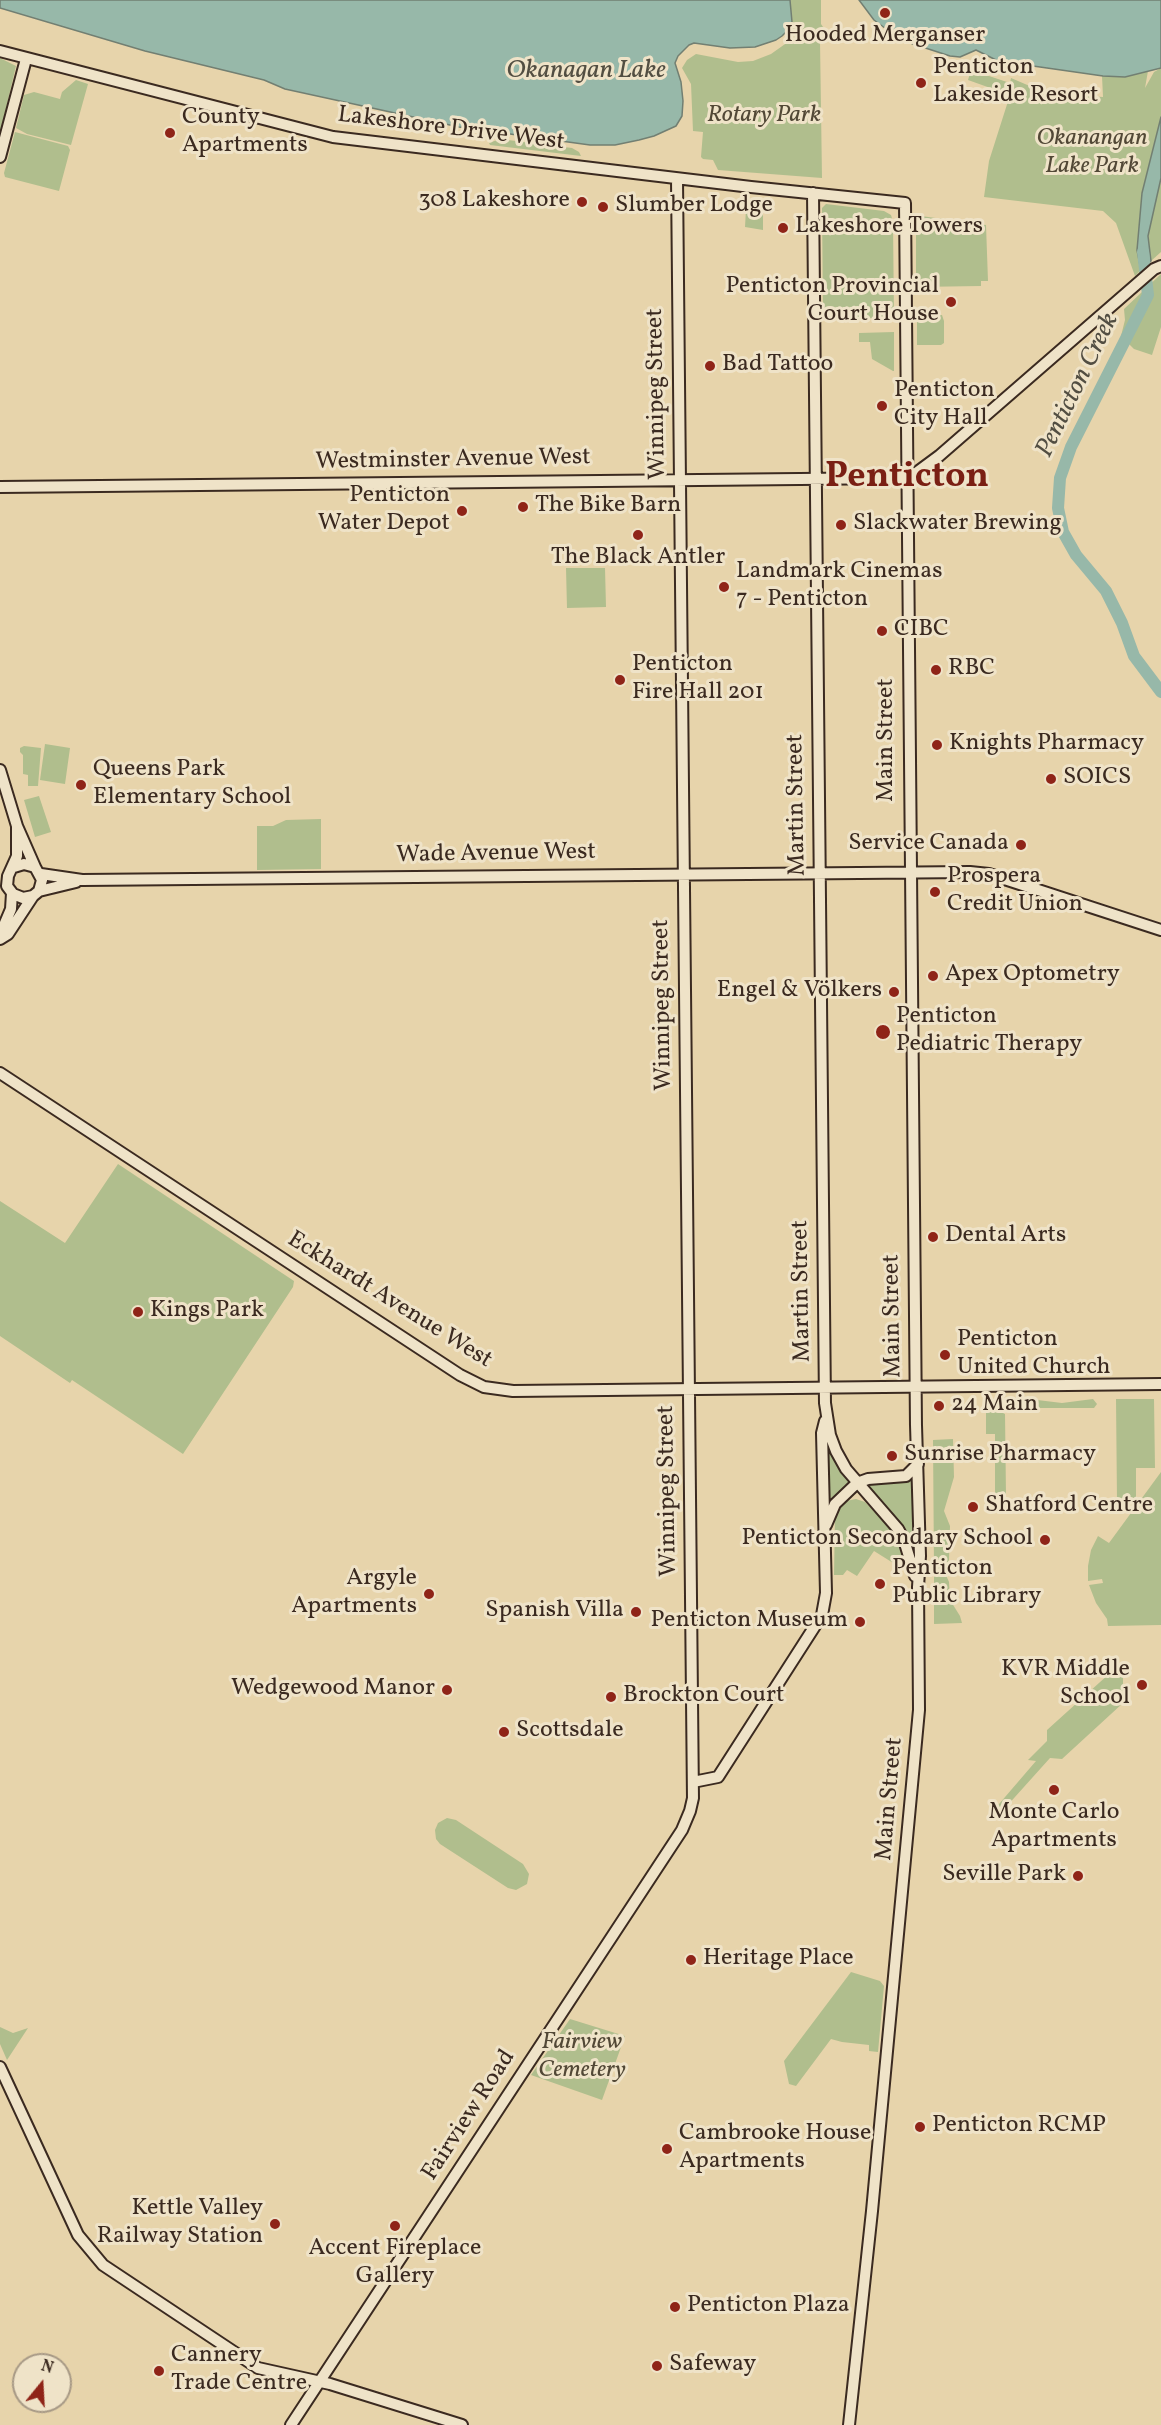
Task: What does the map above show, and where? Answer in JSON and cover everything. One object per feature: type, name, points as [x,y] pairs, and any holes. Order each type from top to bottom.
[{"type":"main road","name":"Lakeshore Drive West","points":[[0,51],[333,137],[677,179],[905,203]]},
{"type":"main road","points":[[0,157],[26,59]]},
{"type":"main road","name":"Winnipeg Street","points":[[677,179],[693,1782],[690,1811],[682,1830]]},
{"type":"main road","name":"Martin Street","points":[[813,193],[826,1417],[836,1451],[846,1469],[891,1519],[903,1537],[918,1587]]},
{"type":"main road","name":"Main Street","points":[[849,2425],[919,1729],[918,1587],[920,1556],[910,873],[905,203]]},
{"type":"main road","points":[[907,476],[929,464],[1158,268],[1161,259]]},
{"type":"main road","points":[[908,453],[916,463],[929,464]]},
{"type":"main road","name":"Westminster Avenue West","points":[[0,487],[815,480],[907,476]]},
{"type":"main road","points":[[0,770],[17,826],[42,880],[36,894],[8,934],[1,938]]},
{"type":"main road","points":[[1,938],[11,909],[12,893],[7,881],[17,856],[17,826]]},
{"type":"main road","points":[[14,867],[24,864],[38,870]]},
{"type":"main road","name":"Wade Avenue West","points":[[38,870],[82,880],[819,873],[989,874],[1161,930]]},
{"type":"main road","name":"Wade Avenue West","points":[[36,894],[82,880]]},
{"type":"main road","points":[[12,893],[23,898],[36,894]]},
{"type":"main road","name":"Eckhardt Avenue West","points":[[0,1072],[473,1383],[492,1389],[513,1391],[1161,1384]]},
{"type":"main road","name":"Martin Street","points":[[826,1417],[822,1433],[823,1521],[826,1525]]},
{"type":"main road","points":[[693,1782],[718,1777],[822,1615],[826,1593],[826,1525],[835,1504],[857,1483],[868,1479],[906,1476],[918,1464]]},
{"type":"main road","name":"Fairview Road","points":[[291,2425],[682,1830]]},
{"type":"main road","points":[[0,2067],[78,2235],[103,2265],[258,2368],[320,2381],[462,2425]]},
{"type":"green space","name":"Rotary Park","points":[[790,0],[821,0],[821,24],[825,30],[831,32],[824,33],[820,41],[822,178],[718,170],[713,160],[701,157],[703,132],[693,131],[691,84],[682,68],[687,60],[696,54],[738,62],[753,61],[771,54],[795,37],[790,31],[792,22]]},
{"type":"green space","points":[[0,58],[16,66],[0,134]]},
{"type":"green space","name":"Okanangan Lake Park","points":[[1161,68],[1161,117],[1142,193],[1137,250],[1141,270],[1135,276],[1116,223],[1103,211],[984,197],[989,161],[1010,95],[968,80],[971,70],[1010,83],[1011,78],[1032,87],[1059,94],[1103,97],[1102,76],[1125,77],[1148,71],[1145,88],[1154,72]]},
{"type":"green space","points":[[76,80],[88,84],[71,145],[27,134],[16,128],[24,95],[34,92],[60,99],[62,92]]},
{"type":"green space","points":[[15,132],[68,146],[70,150],[59,191],[5,177],[4,173]]},
{"type":"green space","points":[[500,139],[572,148],[581,156],[490,145],[489,143]]},
{"type":"green space","points":[[1161,178],[1161,252],[1151,261],[1148,236]]},
{"type":"green space","points":[[826,204],[884,211],[891,215],[894,318],[830,319],[823,315],[822,208]]},
{"type":"green space","points":[[754,206],[763,207],[763,230],[745,227],[746,209]]},
{"type":"green space","points":[[921,216],[986,225],[988,281],[981,281],[981,286],[916,287],[916,221]]},
{"type":"green space","points":[[1161,274],[1161,327],[1152,355],[1134,349],[1121,336],[1125,320],[1124,309]]},
{"type":"green space","points":[[942,315],[944,343],[917,345],[917,318]]},
{"type":"green space","points":[[894,332],[893,371],[872,359],[870,342],[859,342],[859,333]]},
{"type":"green space","points":[[566,568],[605,568],[606,607],[567,608]]},
{"type":"green space","points":[[45,744],[70,748],[65,784],[40,780]]},
{"type":"green space","points":[[24,746],[41,748],[38,786],[28,786],[28,775],[23,774],[23,755],[20,748]]},
{"type":"green space","points":[[39,796],[51,832],[35,837],[24,800]]},
{"type":"green space","points":[[321,819],[321,869],[257,870],[257,826],[273,826],[286,820]]},
{"type":"green space","name":"Kings Park","points":[[118,1164],[294,1281],[293,1287],[183,1454],[72,1380],[70,1383],[0,1336],[0,1201],[65,1243]]},
{"type":"green space","points":[[1029,1399],[1062,1403],[1093,1399],[1097,1404],[1094,1408],[1027,1408],[1025,1403]]},
{"type":"green space","points":[[1116,1399],[1154,1399],[1155,1468],[1136,1468],[1136,1500],[1117,1500]]},
{"type":"green space","points":[[986,1400],[991,1407],[1005,1414],[1006,1496],[995,1496],[995,1434],[986,1434]]},
{"type":"green space","points":[[825,1438],[834,1459],[849,1481],[849,1486],[829,1508]]},
{"type":"green space","points":[[953,1439],[954,1477],[944,1511],[950,1526],[949,1560],[944,1568],[934,1569],[933,1440]]},
{"type":"green space","points":[[1161,1472],[1161,1625],[1108,1626],[1107,1619],[1096,1603],[1089,1585],[1103,1583],[1102,1579],[1088,1581],[1091,1550],[1098,1536],[1109,1543]]},
{"type":"green space","points":[[911,1477],[914,1530],[907,1537],[892,1514],[864,1483]]},
{"type":"green space","points":[[856,1499],[865,1502],[887,1525],[903,1554],[906,1571],[874,1551],[857,1576],[847,1570],[843,1575],[834,1575],[835,1514],[846,1501]]},
{"type":"green space","points":[[934,1573],[945,1573],[949,1582],[950,1600],[962,1623],[934,1624]]},
{"type":"green space","points":[[1120,1664],[1123,1667],[1123,1703],[1062,1759],[1050,1758],[997,1817],[987,1818],[1036,1761],[1028,1760],[1047,1741],[1047,1730]]},
{"type":"green space","points":[[447,1818],[456,1820],[523,1864],[529,1874],[527,1884],[516,1890],[508,1888],[440,1844],[436,1839],[435,1830],[438,1823]]},
{"type":"green space","points":[[851,1972],[880,1981],[884,1986],[878,2052],[869,2051],[869,2045],[831,2039],[796,2086],[789,2084],[784,2061]]},
{"type":"green space","name":"Fairview Cemetery","points":[[570,2019],[625,2036],[602,2100],[531,2075]]},
{"type":"green space","points":[[0,2027],[13,2033],[28,2028],[7,2060],[0,2044]]},
{"type":"water","name":"Okanagan Lake","points":[[0,0],[790,0],[792,22],[782,36],[755,47],[730,48],[694,43],[689,45],[678,56],[675,63],[681,82],[683,101],[682,116],[676,126],[639,140],[615,145],[590,145],[459,127],[285,89],[264,80],[145,51],[0,8]]},
{"type":"water","points":[[859,0],[1161,0],[1161,68],[1125,77],[1103,76],[998,61],[976,50],[960,57],[950,56],[907,42],[893,34],[874,20]]},
{"type":"water","points":[[1161,117],[1161,178],[1148,236],[1151,261],[1141,270],[1137,250],[1142,193]]},
{"type":"waterway","name":"Penticton Creek","points":[[1143,252],[1148,295],[1071,447],[1060,478],[1058,508],[1063,532],[1076,555],[1106,591],[1122,623],[1134,656],[1161,692]]},
{"type":"place","name":"Hooded Merganser","points":[[885,13]]},
{"type":"place","name":"Penticton Lakeside Resort","points":[[921,83]]},
{"type":"place","name":"County Apartments","points":[[170,133]]},
{"type":"place","name":"308 Lakeshore","points":[[582,202]]},
{"type":"place","name":"Slumber Lodge","points":[[603,207]]},
{"type":"place","name":"Lakeshore Towers","points":[[783,228]]},
{"type":"place","name":"Penticton Provincial Court House","points":[[951,302]]},
{"type":"place","name":"Bad Tattoo","points":[[710,366]]},
{"type":"place","name":"Penticton City Hall","points":[[882,406]]},
{"type":"place","name":"The Bike Barn","points":[[523,507]]},
{"type":"place","name":"Penticton Water Depot","points":[[462,511]]},
{"type":"place","name":"Slackwater Brewing","points":[[841,525]]},
{"type":"place","name":"The Black Antler","points":[[638,535]]},
{"type":"place","name":"Landmark Cinemas 7 - Penticton","points":[[724,587]]},
{"type":"place","name":"CIBC","points":[[882,631]]},
{"type":"place","name":"RBC","points":[[936,670]]},
{"type":"place","name":"Penticton Fire Hall 201","points":[[620,680]]},
{"type":"place","name":"Knights Pharmacy","points":[[937,745]]},
{"type":"place","name":"SOICS","points":[[1051,779]]},
{"type":"place","name":"Queens Park Elementary School","points":[[81,785]]},
{"type":"place","name":"Service Canada","points":[[1021,845]]},
{"type":"place","name":"Prospera Credit Union","points":[[935,892]]},
{"type":"place","name":"Apex Optometry","points":[[933,976]]},
{"type":"place","name":"Engel & Völkers","points":[[894,992]]},
{"type":"place","name":"Penticton Pediatric Therapy","points":[[883,1032]]},
{"type":"place","name":"Dental Arts","points":[[933,1237]]},
{"type":"place","name":"Kings Park","points":[[138,1312]]},
{"type":"place","name":"Penticton United Church","points":[[945,1355]]},
{"type":"place","name":"24 Main","points":[[939,1406]]},
{"type":"place","name":"Sunrise Pharmacy","points":[[892,1456]]},
{"type":"place","name":"Shatford Centre","points":[[973,1507]]},
{"type":"place","name":"Penticton Secondary School","points":[[1045,1540]]},
{"type":"place","name":"Penticton Public Library","points":[[880,1584]]},
{"type":"place","name":"Argyle Apartments","points":[[429,1594]]},
{"type":"place","name":"Spanish Villa","points":[[636,1612]]},
{"type":"place","name":"Penticton Museum","points":[[860,1622]]},
{"type":"place","name":"KVR Middle School","points":[[1142,1685]]},
{"type":"place","name":"Wedgewood Manor","points":[[447,1690]]},
{"type":"place","name":"Brockton Court","points":[[611,1697]]},
{"type":"place","name":"Scottsdale","points":[[504,1732]]},
{"type":"place","name":"Monte Carlo Apartments","points":[[1054,1790]]},
{"type":"place","name":"Seville Park","points":[[1078,1876]]},
{"type":"place","name":"Heritage Place","points":[[691,1960]]},
{"type":"place","name":"Penticton RCMP","points":[[920,2127]]},
{"type":"place","name":"Cambrooke House Apartments","points":[[667,2149]]},
{"type":"place","name":"Kettle Valley Railway Station","points":[[275,2224]]},
{"type":"place","name":"Accent Fireplace Gallery","points":[[395,2226]]},
{"type":"place","name":"Penticton Plaza","points":[[675,2307]]},
{"type":"place","name":"Safeway","points":[[657,2366]]},
{"type":"place","name":"Cannery Trade Centre","points":[[159,2371]]},
{"type":"district","name":"Penticton","points":[[907,479]]}]
